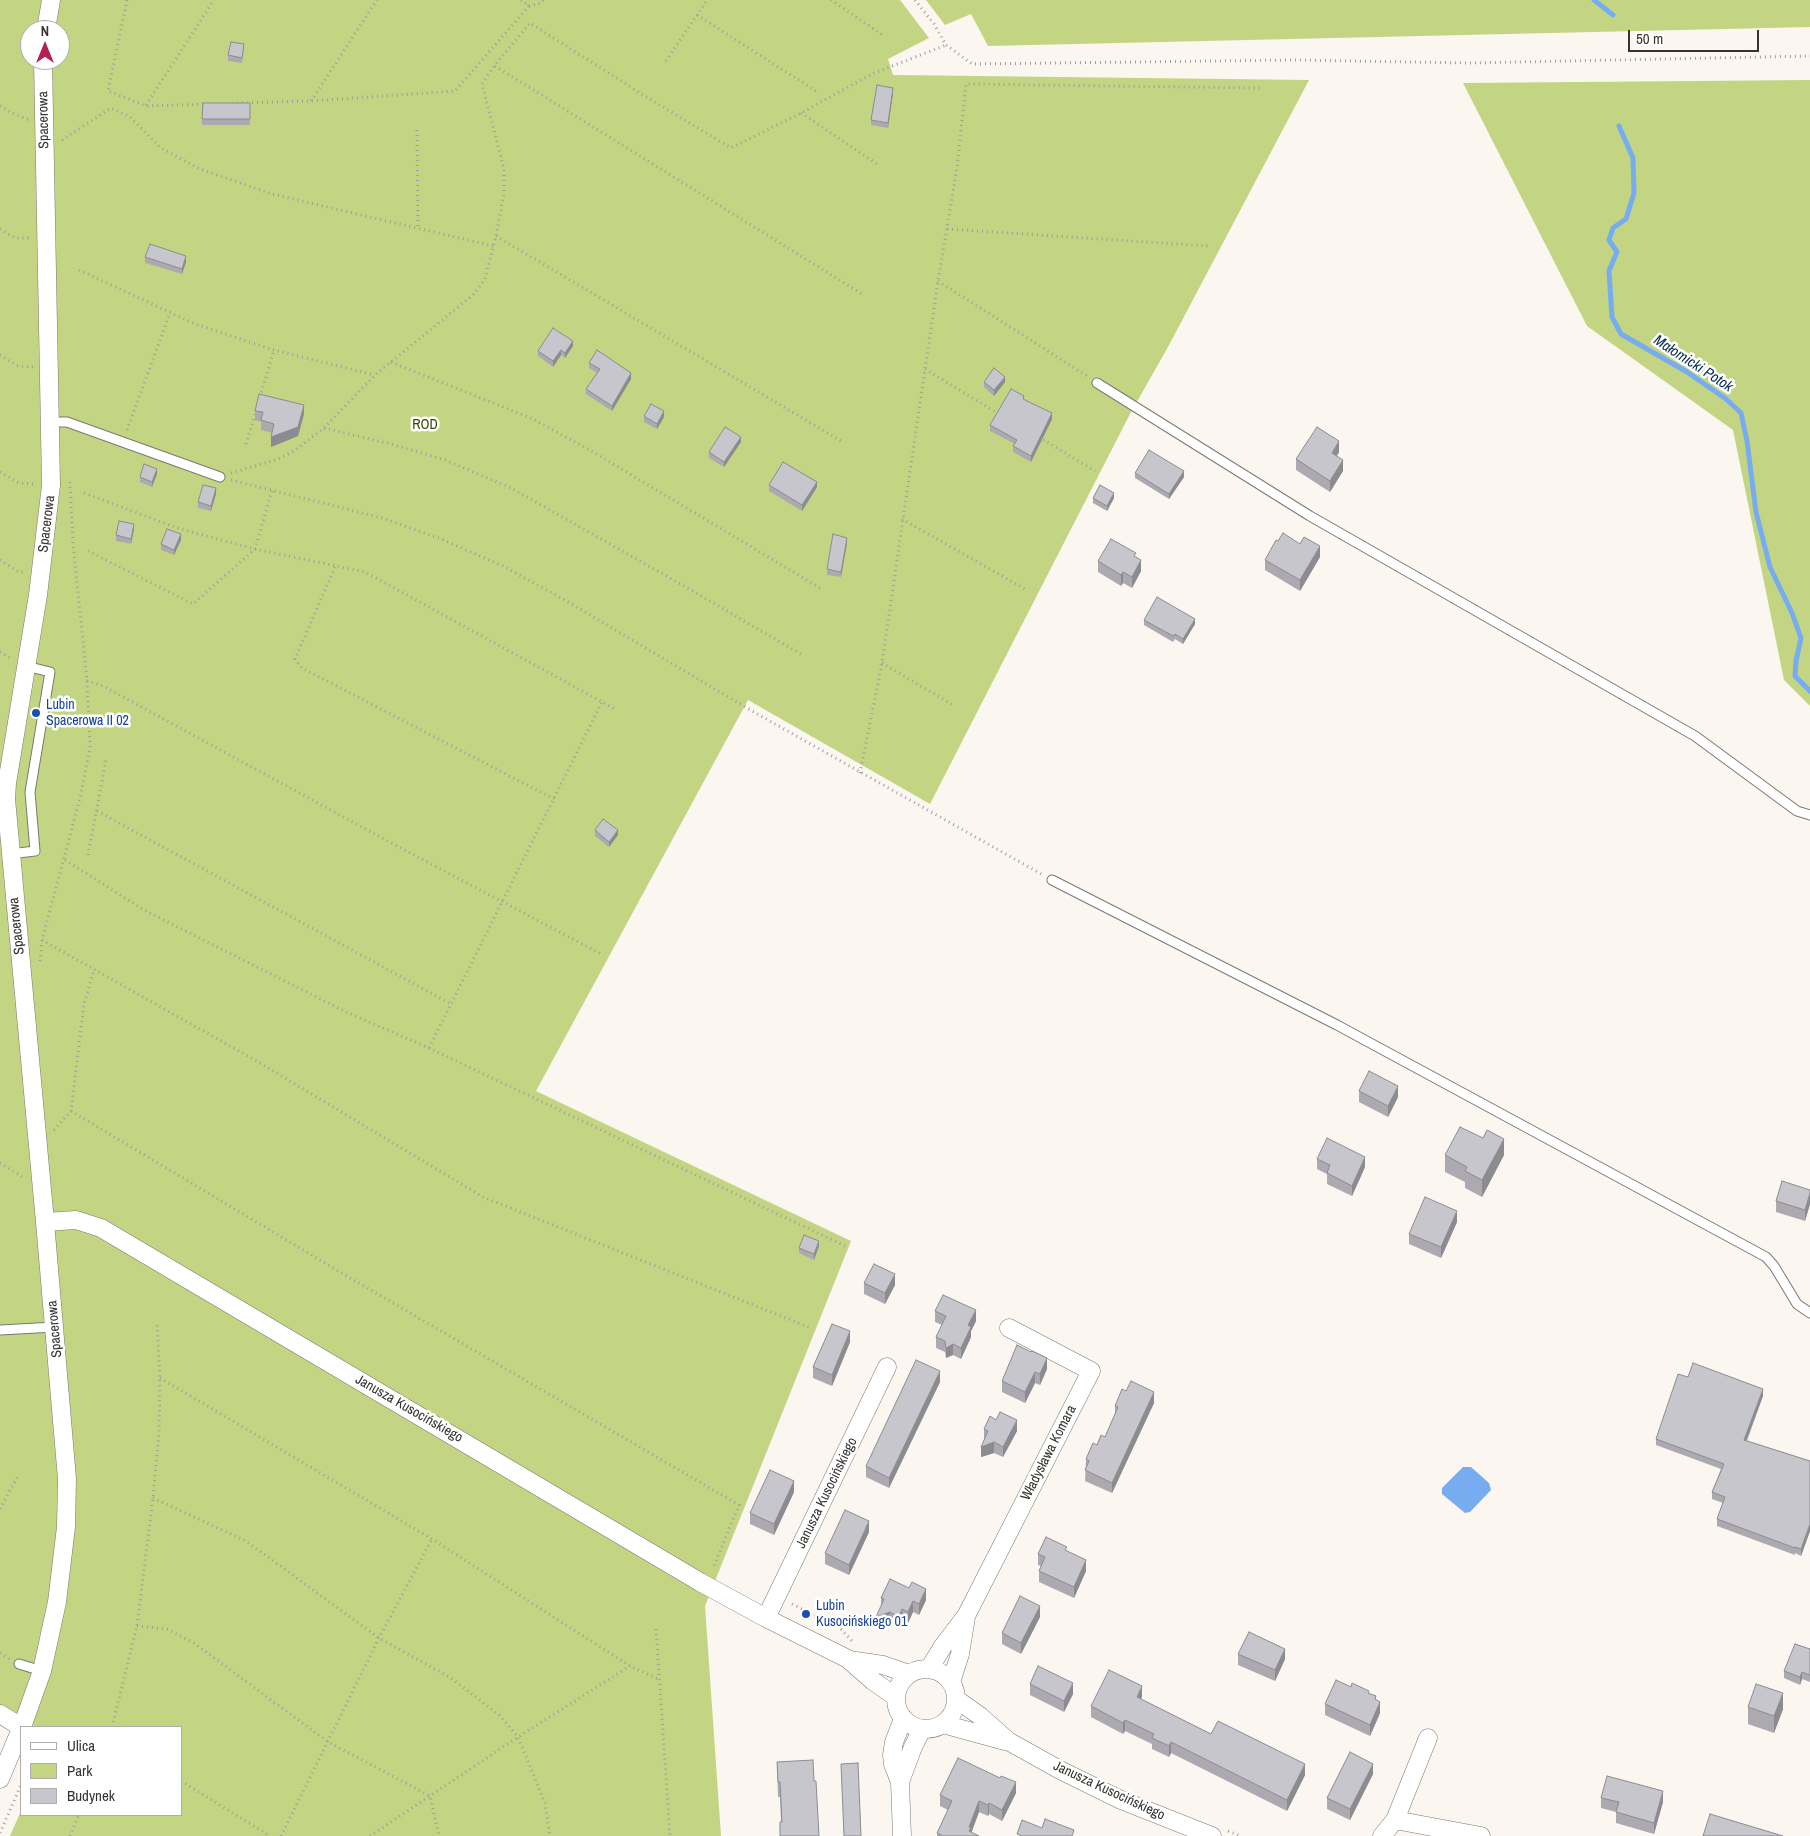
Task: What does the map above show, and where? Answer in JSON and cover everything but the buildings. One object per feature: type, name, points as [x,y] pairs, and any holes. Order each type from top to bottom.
[{"type":"street","points":[[48,20],[52,0]]},
{"type":"street","name":"Spacerowa","points":[[23,1726],[42,1671],[57,1602],[66,1527],[67,1479],[41,1184],[45,1131],[10,854],[6,799],[7,782],[41,572],[51,485],[43,70]]},
{"type":"street","name":"Janusza Kusocińskiego","points":[[45,1222],[76,1220],[101,1228],[700,1582],[848,1659]]},
{"type":"street","name":"Władysława Komara","points":[[966,1616],[1090,1370],[1010,1328]]},
{"type":"street","name":"Janusza Kusocińskiego","points":[[766,1618],[887,1367]]},
{"type":"street","points":[[929,1669],[943,1646],[966,1616]]},
{"type":"street","points":[[951,1682],[960,1654],[966,1616]]},
{"type":"street","points":[[848,1659],[883,1665],[909,1674]]},
{"type":"street","points":[[848,1659],[873,1681],[896,1697]]},
{"type":"street","points":[[929,1669],[941,1673],[951,1682],[955,1690],[956,1699],[953,1713],[943,1724],[933,1728],[922,1729],[912,1726],[904,1719],[898,1709],[896,1697],[900,1684],[909,1674],[918,1670],[929,1669]]},
{"type":"street","points":[[956,1699],[980,1716],[1008,1741]]},
{"type":"street","points":[[0,1714],[20,1727]]},
{"type":"street","points":[[902,1836],[900,1782],[892,1764],[892,1755],[894,1742],[904,1719]]},
{"type":"street","points":[[943,1724],[1008,1741]]},
{"type":"street","points":[[900,1782],[922,1729]]},
{"type":"street","name":"Spacerowa","points":[[0,1779],[20,1733]]},
{"type":"street","points":[[1395,1828],[1428,1738]]},
{"type":"street","name":"Janusza Kusocińskiego","points":[[1008,1741],[1120,1800],[1218,1832]]},
{"type":"street","points":[[1382,1836],[1395,1828],[1481,1836]]},
{"type":"lane","points":[[1098,383],[1310,516],[1695,736],[1797,811],[1810,815]]},
{"type":"lane","points":[[50,422],[67,422],[220,477]]},
{"type":"lane","points":[[10,854],[35,851],[30,792],[50,672],[26,666]]},
{"type":"lane","points":[[1052,880],[1336,1025],[1766,1257],[1774,1266],[1797,1304],[1810,1313]]},
{"type":"lane","points":[[0,1330],[55,1327]]},
{"type":"lane","points":[[19,1664],[42,1671]]},
{"type":"path","points":[[127,0],[108,91],[146,106],[214,104]]},
{"type":"path","points":[[146,106],[214,0]]},
{"type":"path","points":[[310,101],[377,0]]},
{"type":"path","points":[[521,0],[529,6]]},
{"type":"path","points":[[233,104],[455,92],[529,6],[541,3],[543,0]]},
{"type":"path","points":[[666,61],[707,0]]},
{"type":"path","points":[[831,0],[884,36]]},
{"type":"path","points":[[915,0],[934,24],[946,45],[972,64],[1294,60],[1469,63],[1810,56]]},
{"type":"path","points":[[697,15],[816,91]]},
{"type":"path","points":[[220,477],[276,460],[294,451],[324,428],[374,375],[473,295],[484,279],[496,236],[504,193],[504,169],[482,84],[494,66],[530,23],[730,148],[801,113],[872,74],[946,45]]},
{"type":"path","points":[[494,66],[862,294]]},
{"type":"path","points":[[860,773],[882,663],[938,281],[957,168],[966,84],[1261,88]]},
{"type":"path","points":[[0,106],[12,113],[43,125]]},
{"type":"path","points":[[60,132],[60,141],[111,108],[130,117],[161,148],[200,169],[272,194],[418,230],[493,246]]},
{"type":"path","points":[[801,113],[880,166]]},
{"type":"path","points":[[417,130],[418,230]]},
{"type":"path","points":[[0,229],[15,238],[46,238]]},
{"type":"path","points":[[947,229],[1209,246]]},
{"type":"path","points":[[496,236],[841,441]]},
{"type":"path","points":[[79,270],[195,324],[274,350],[374,375]]},
{"type":"path","points":[[938,281],[1098,383]]},
{"type":"path","points":[[122,443],[170,313]]},
{"type":"path","points":[[246,444],[274,350]]},
{"type":"path","points":[[0,355],[18,366],[48,368]]},
{"type":"path","points":[[391,362],[533,419],[588,448],[820,588]]},
{"type":"path","points":[[925,369],[1001,415]]},
{"type":"path","points":[[324,428],[391,444],[445,460],[511,488],[804,656]]},
{"type":"path","points":[[1035,435],[1095,471]]},
{"type":"path","points":[[0,472],[20,483],[51,485]]},
{"type":"path","points":[[40,963],[42,940],[81,794],[90,747],[87,681],[73,542],[70,477]]},
{"type":"path","points":[[220,477],[382,518],[441,539],[503,566],[563,599],[860,773],[1052,880]]},
{"type":"path","points":[[88,551],[193,604],[255,549],[272,490]]},
{"type":"path","points":[[84,493],[180,529],[255,549],[365,572],[615,709]]},
{"type":"path","points":[[902,519],[1025,589]]},
{"type":"path","points":[[0,560],[19,572],[41,572]]},
{"type":"path","points":[[335,567],[295,659],[302,668],[554,800]]},
{"type":"path","points":[[882,663],[953,705]]},
{"type":"path","points":[[87,681],[103,686],[501,902],[603,955]]},
{"type":"path","points":[[429,1048],[602,702]]},
{"type":"path","points":[[88,855],[106,760]]},
{"type":"path","points":[[97,811],[451,1004]]},
{"type":"path","points":[[64,860],[144,910],[346,1012],[429,1048],[847,1247]]},
{"type":"path","points":[[42,940],[260,1063],[484,1197],[810,1328]]},
{"type":"path","points":[[45,1131],[71,1111],[84,1004],[94,969]]},
{"type":"path","points":[[71,1111],[739,1505],[713,1568]]},
{"type":"path","points":[[45,1131],[52,1122]]},
{"type":"path","points":[[0,1163],[31,1182],[41,1184]]},
{"type":"path","points":[[112,1726],[137,1626],[153,1498],[159,1433],[160,1378],[158,1324]]},
{"type":"path","points":[[160,1378],[432,1539],[530,1600],[630,1666],[660,1680]]},
{"type":"path","points":[[0,1509],[18,1476]]},
{"type":"path","points":[[153,1498],[246,1541],[379,1638],[451,1678],[499,1715],[518,1737],[546,1803],[550,1836]]},
{"type":"path","points":[[281,1836],[379,1638],[432,1539]]},
{"type":"path","points":[[777,1597],[840,1628],[852,1641],[859,1645]]},
{"type":"path","points":[[137,1626],[167,1629],[194,1643],[328,1742],[430,1796],[439,1836]]},
{"type":"path","points":[[656,1629],[670,1836]]},
{"type":"path","points":[[370,1836],[518,1737],[630,1666]]},
{"type":"path","points":[[182,1782],[270,1836]]},
{"type":"path","points":[[0,1833],[20,1787]]},
{"type":"path","points":[[70,1836],[79,1816]]},
{"type":"path","points":[[1218,1832],[1241,1836]]},
{"type":"green space","name":"ROD","points":[[0,0],[900,0],[929,38],[888,59],[893,75],[1309,80],[1168,347],[1130,414],[930,804],[748,700],[536,1091],[851,1241],[705,1606],[721,1836],[10,1836],[20,1813],[20,1816],[182,1816],[182,1726],[34,1726],[0,1706]]},
{"type":"green space","points":[[926,0],[1810,0],[1810,27],[988,46],[971,14],[945,25]]},
{"type":"green space","points":[[1810,80],[1810,706],[1784,680],[1733,430],[1587,326],[1463,83]]},
{"type":"water","points":[[1463,1467],[1471,1467],[1489,1483],[1491,1490],[1470,1512],[1465,1513],[1442,1494],[1442,1488]]},
{"type":"waterway","name":"Małomicki Potok","points":[[1594,0],[1613,15]]},
{"type":"waterway","name":"Małomicki Potok","points":[[1619,126],[1633,158],[1634,193],[1626,219],[1613,228],[1609,240],[1617,252],[1609,271],[1612,317],[1621,334],[1687,372],[1726,399],[1741,413],[1747,441],[1756,512],[1770,567],[1792,613],[1801,638],[1795,676],[1810,691]]},
{"type":"place","name":"Lubin Spacerowa II 02","points":[[36,713]]},
{"type":"place","name":"Lubin Kusocińskiego 01","points":[[806,1614]]}]
